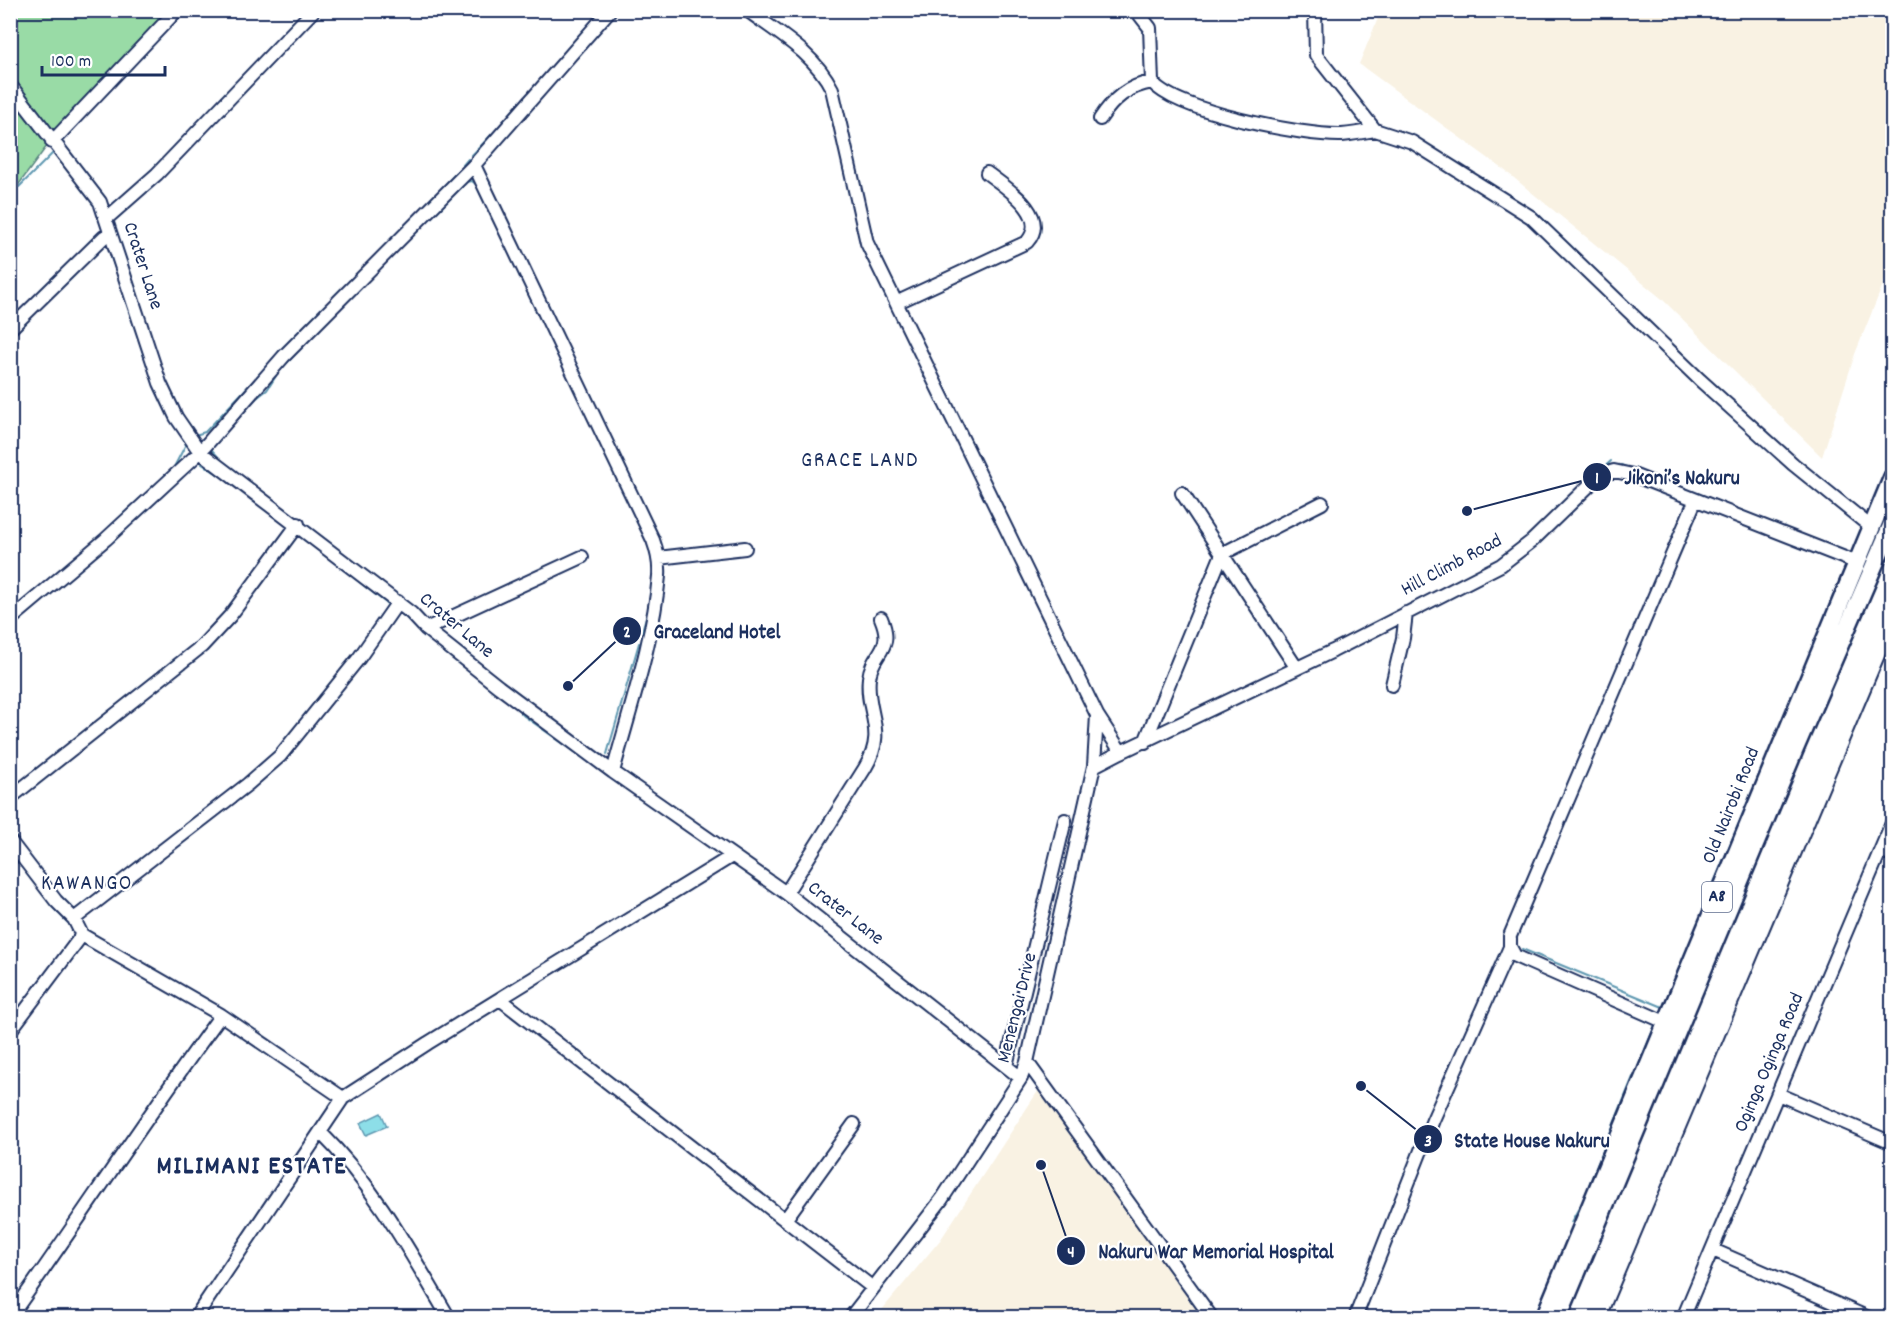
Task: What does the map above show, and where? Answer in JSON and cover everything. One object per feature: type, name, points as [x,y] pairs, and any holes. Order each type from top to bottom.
[{"type":"highway","name":"Old Nairobi Road","points":[[1544,1317],[1855,562],[1893,478]]},
{"type":"highway","name":"Old Nairobi Road","points":[[1558,1317],[1795,749],[1893,524]]},
{"type":"street","points":[[52,142],[177,10]]},
{"type":"street","points":[[106,219],[157,174],[314,10]]},
{"type":"street","points":[[10,620],[106,539],[200,452],[284,356],[474,165],[610,10]]},
{"type":"street","points":[[747,10],[808,55],[823,70],[832,89],[867,243],[898,302],[1097,715],[1121,752]]},
{"type":"street","points":[[1136,10],[1150,28],[1152,82],[1156,88],[1197,106],[1250,123],[1341,135],[1375,130],[1412,142],[1532,217],[1713,393],[1793,464],[1871,527]]},
{"type":"street","points":[[1315,10],[1316,55],[1375,130]]},
{"type":"street","points":[[1100,118],[1116,97],[1140,84],[1152,82]]},
{"type":"street","name":"Crater Lane","points":[[10,85],[100,202],[160,383],[176,417],[200,452],[298,524],[398,602],[426,629],[613,772],[786,893],[1021,1078]]},
{"type":"street","points":[[474,165],[653,540],[658,558],[659,575],[645,648],[613,772]]},
{"type":"street","points":[[898,302],[1027,242],[1031,237],[1032,225],[1026,206],[987,173]]},
{"type":"street","points":[[10,329],[104,237],[111,235]]},
{"type":"street","name":"Hill Climb Road","points":[[1094,766],[1508,561],[1595,479],[1606,473],[1621,471],[1855,562]]},
{"type":"street","points":[[1182,493],[1296,667]]},
{"type":"street","points":[[1355,1317],[1433,1120],[1510,947],[1510,936],[1695,501]]},
{"type":"street","points":[[1145,742],[1222,554],[1322,503]]},
{"type":"street","points":[[10,798],[202,646],[230,616],[298,524]]},
{"type":"street","points":[[658,558],[745,549]]},
{"type":"street","points":[[426,629],[582,557]]},
{"type":"street","points":[[74,919],[248,784],[280,756],[359,658],[398,602]]},
{"type":"street","points":[[1392,686],[1406,613]]},
{"type":"street","points":[[786,893],[876,747],[877,734],[869,679],[887,637],[881,618]]},
{"type":"street","name":"Menengai Drive","points":[[850,1317],[942,1199],[1021,1078],[1027,1062],[1094,766],[1097,715]]},
{"type":"street","points":[[1006,1066],[1065,820]]},
{"type":"street","name":"Oginga Oginga Road","points":[[1683,1317],[1778,1094],[1887,853],[1893,823]]},
{"type":"street","points":[[10,841],[56,901],[74,919],[82,935],[221,1015],[343,1098]]},
{"type":"street","points":[[195,1317],[343,1098],[732,856]]},
{"type":"street","points":[[10,1031],[82,935]]},
{"type":"street","points":[[1510,947],[1515,956],[1665,1022]]},
{"type":"street","points":[[500,999],[873,1288]]},
{"type":"street","points":[[10,1317],[124,1156],[164,1093],[221,1015]]},
{"type":"street","points":[[1027,1062],[1212,1317]]},
{"type":"street","points":[[1778,1094],[1893,1143]]},
{"type":"street","points":[[785,1220],[854,1124]]},
{"type":"street","points":[[320,1132],[348,1160],[393,1224],[449,1317]]},
{"type":"street","points":[[1713,1250],[1869,1317]]},
{"type":"shaded area","points":[[1381,11],[1892,11],[1892,262],[1855,354],[1822,457],[1661,298],[1503,169],[1359,64]]},
{"type":"shaded area","points":[[1038,1091],[1204,1317],[876,1317],[941,1239]]},
{"type":"green space","points":[[11,11],[172,11],[55,135],[11,195]]},
{"type":"water","points":[[381,1113],[387,1126],[366,1135],[360,1123]]},
{"type":"waterway","points":[[788,32],[816,56]]},
{"type":"waterway","points":[[10,74],[52,130]]},
{"type":"waterway","points":[[531,109],[555,82]]},
{"type":"waterway","points":[[502,123],[511,114]]},
{"type":"waterway","points":[[472,155],[496,130]]},
{"type":"waterway","points":[[19,187],[55,151]]},
{"type":"waterway","points":[[463,165],[468,159]]},
{"type":"waterway","points":[[440,190],[458,171]]},
{"type":"waterway","points":[[465,182],[472,181],[478,186]]},
{"type":"waterway","points":[[405,226],[434,196]]},
{"type":"waterway","points":[[380,251],[400,231]]},
{"type":"waterway","points":[[507,247],[524,283]]},
{"type":"waterway","points":[[111,257],[122,288]]},
{"type":"waterway","points":[[343,288],[364,267]]},
{"type":"waterway","points":[[527,290],[535,307]]},
{"type":"waterway","points":[[317,333],[325,323]]},
{"type":"waterway","points":[[282,349],[297,335]]},
{"type":"waterway","points":[[282,368],[310,339]]},
{"type":"waterway","points":[[263,371],[278,354]]},
{"type":"waterway","points":[[161,366],[169,389]]},
{"type":"waterway","points":[[195,435],[205,432],[258,376]]},
{"type":"waterway","points":[[249,404],[267,390],[276,376]]},
{"type":"waterway","points":[[174,467],[186,444],[181,435]]},
{"type":"waterway","points":[[210,448],[224,463]]},
{"type":"waterway","points":[[1602,469],[1611,461]]},
{"type":"waterway","points":[[202,464],[230,482]]},
{"type":"waterway","points":[[1621,465],[1632,469]]},
{"type":"waterway","points":[[645,538],[650,549]]},
{"type":"waterway","points":[[311,544],[391,607]]},
{"type":"waterway","points":[[642,631],[648,610]]},
{"type":"waterway","points":[[401,614],[413,623]]},
{"type":"waterway","points":[[1626,647],[1630,638]]},
{"type":"waterway","points":[[607,754],[639,643]]},
{"type":"waterway","points":[[1705,904],[1803,671]]},
{"type":"waterway","points":[[515,706],[524,716],[582,757]]},
{"type":"waterway","points":[[1685,958],[1701,916]]},
{"type":"waterway","points":[[1522,949],[1663,1007],[1668,996]]},
{"type":"waterway","points":[[1638,1067],[1656,1023]]},
{"type":"waterway","points":[[1589,1185],[1633,1077]]},
{"type":"waterway","points":[[1571,1222],[1580,1206]]},
{"type":"railway","points":[[1606,1318],[1892,640]]},
{"type":"place","name":"Jikoni’s Nakuru","points":[[1467,511]]},
{"type":"place","name":"Graceland Hotel","points":[[568,686]]},
{"type":"place","name":"State House Nakuru","points":[[1361,1086]]},
{"type":"place","name":"Nakuru War Memorial Hospital","points":[[1041,1165]]},
{"type":"district","name":"GRACE LAND","points":[[860,461]]},
{"type":"district","name":"KAWANGO","points":[[87,884]]},
{"type":"district","name":"MILIMANI ESTATE","points":[[252,1167]]}]
